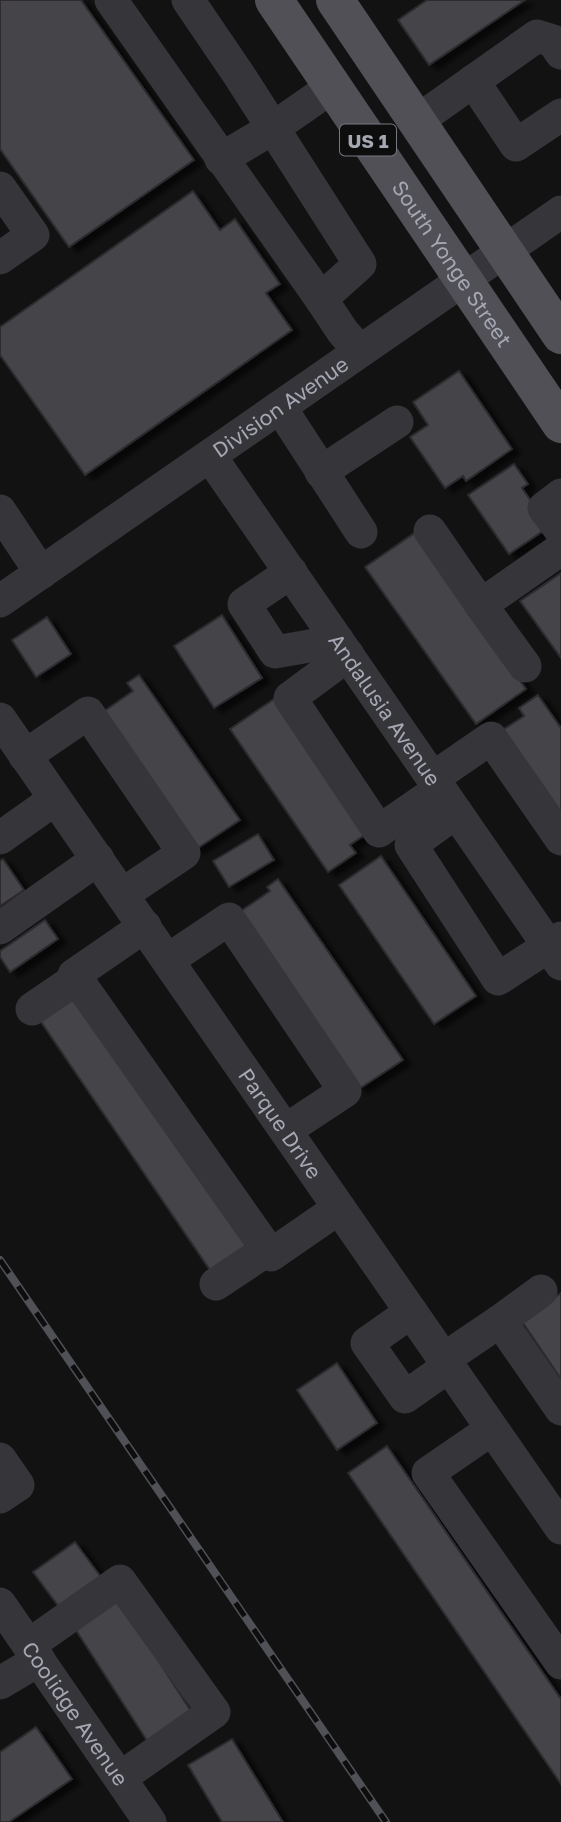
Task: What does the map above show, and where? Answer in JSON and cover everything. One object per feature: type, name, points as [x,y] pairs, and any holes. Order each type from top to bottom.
[{"type":"main road","name":"South Yonge Street","points":[[274,0],[561,424]]},
{"type":"main road","name":"US 1","points":[[335,0],[504,252],[557,320]]},
{"type":"street","points":[[111,0],[343,332],[360,351]]},
{"type":"street","points":[[188,0],[360,264],[321,299]]},
{"type":"street","points":[[417,121],[537,36],[552,41],[561,53]]},
{"type":"street","points":[[473,81],[516,145],[561,115]]},
{"type":"street","points":[[222,159],[332,87]]},
{"type":"street","points":[[0,188],[33,235],[0,257]]},
{"type":"street","name":"Division Avenue","points":[[0,601],[561,212]]},
{"type":"street","points":[[280,407],[361,532]]},
{"type":"street","points":[[321,472],[397,422]]},
{"type":"street","name":"Andalusia Avenue","points":[[210,456],[443,793],[557,949]]},
{"type":"street","points":[[561,495],[544,508],[561,531]]},
{"type":"street","points":[[0,511],[41,573]]},
{"type":"street","points":[[429,531],[525,666]]},
{"type":"street","points":[[481,605],[561,549]]},
{"type":"street","points":[[291,572],[244,604],[275,652],[343,648]]},
{"type":"street","points":[[343,648],[290,698],[379,831],[443,793]]},
{"type":"street","points":[[25,756],[88,713],[184,853],[123,894]]},
{"type":"street","name":"Parque Drive","points":[[1,724],[123,894],[561,1528]]},
{"type":"street","points":[[557,949],[498,979],[411,845],[443,793],[491,738],[561,839]]},
{"type":"street","points":[[0,838],[55,799]]},
{"type":"street","points":[[0,928],[98,859]]},
{"type":"street","points":[[168,960],[229,919],[345,1091],[286,1130]]},
{"type":"street","points":[[145,926],[74,975],[76,979],[271,1255],[339,1208]]},
{"type":"street","points":[[32,1009],[76,979]]},
{"type":"street","points":[[216,1284],[267,1250]]},
{"type":"street","points":[[411,1312],[367,1343],[405,1397],[541,1291]]},
{"type":"street","points":[[500,1321],[561,1409]]},
{"type":"street","points":[[492,1429],[429,1473],[561,1663]]},
{"type":"street","points":[[0,1459],[18,1485],[0,1497]]},
{"type":"street","points":[[0,1683],[16,1632],[120,1581],[214,1712],[120,1778]]},
{"type":"street","name":"Coolidge Avenue","points":[[16,1632],[150,1822]]},
{"type":"building","points":[[0,0],[81,0],[194,160],[69,247],[0,149]]},
{"type":"building","points":[[427,0],[525,0],[429,65],[398,20]]},
{"type":"building","points":[[193,191],[220,230],[235,219],[280,284],[266,293],[292,330],[85,475],[0,355],[0,327]]},
{"type":"building","points":[[459,371],[512,449],[466,481],[463,476],[445,488],[410,437],[428,425],[413,402]]},
{"type":"building","points":[[514,464],[528,484],[522,488],[549,527],[509,554],[468,495]]},
{"type":"building","points":[[416,532],[526,689],[476,724],[365,567]]},
{"type":"building","points":[[561,573],[561,658],[520,601]]},
{"type":"building","points":[[222,615],[262,678],[214,708],[174,646]]},
{"type":"building","points":[[47,617],[71,654],[36,677],[12,640]]},
{"type":"building","points":[[139,675],[240,820],[195,850],[100,714],[133,691],[127,683]]},
{"type":"building","points":[[538,695],[561,728],[561,819],[501,731],[524,716],[519,708]]},
{"type":"building","points":[[274,699],[366,834],[350,845],[356,853],[328,872],[230,729]]},
{"type":"building","points":[[258,834],[274,860],[229,887],[213,861]]},
{"type":"building","points":[[381,856],[476,996],[434,1024],[339,885]]},
{"type":"building","points":[[3,859],[24,890],[0,906],[0,861]]},
{"type":"building","points":[[278,879],[403,1060],[359,1089],[238,913],[270,891],[267,887]]},
{"type":"building","points":[[45,920],[58,939],[10,972],[0,957],[0,951]]},
{"type":"building","points":[[77,988],[253,1246],[212,1273],[37,1016]]},
{"type":"building","points":[[561,1293],[561,1379],[521,1320]]},
{"type":"building","points":[[337,1363],[377,1423],[337,1450],[297,1390]]},
{"type":"building","points":[[387,1446],[561,1699],[561,1784],[348,1473]]},
{"type":"building","points":[[75,1542],[104,1581],[62,1611],[33,1572]]},
{"type":"building","points":[[118,1598],[198,1722],[153,1750],[74,1627]]},
{"type":"building","points":[[36,1727],[72,1779],[9,1822],[0,1822],[0,1752]]},
{"type":"building","points":[[232,1739],[283,1822],[222,1822],[188,1765]]},
{"type":"railway","points":[[0,1260],[386,1822]]}]
